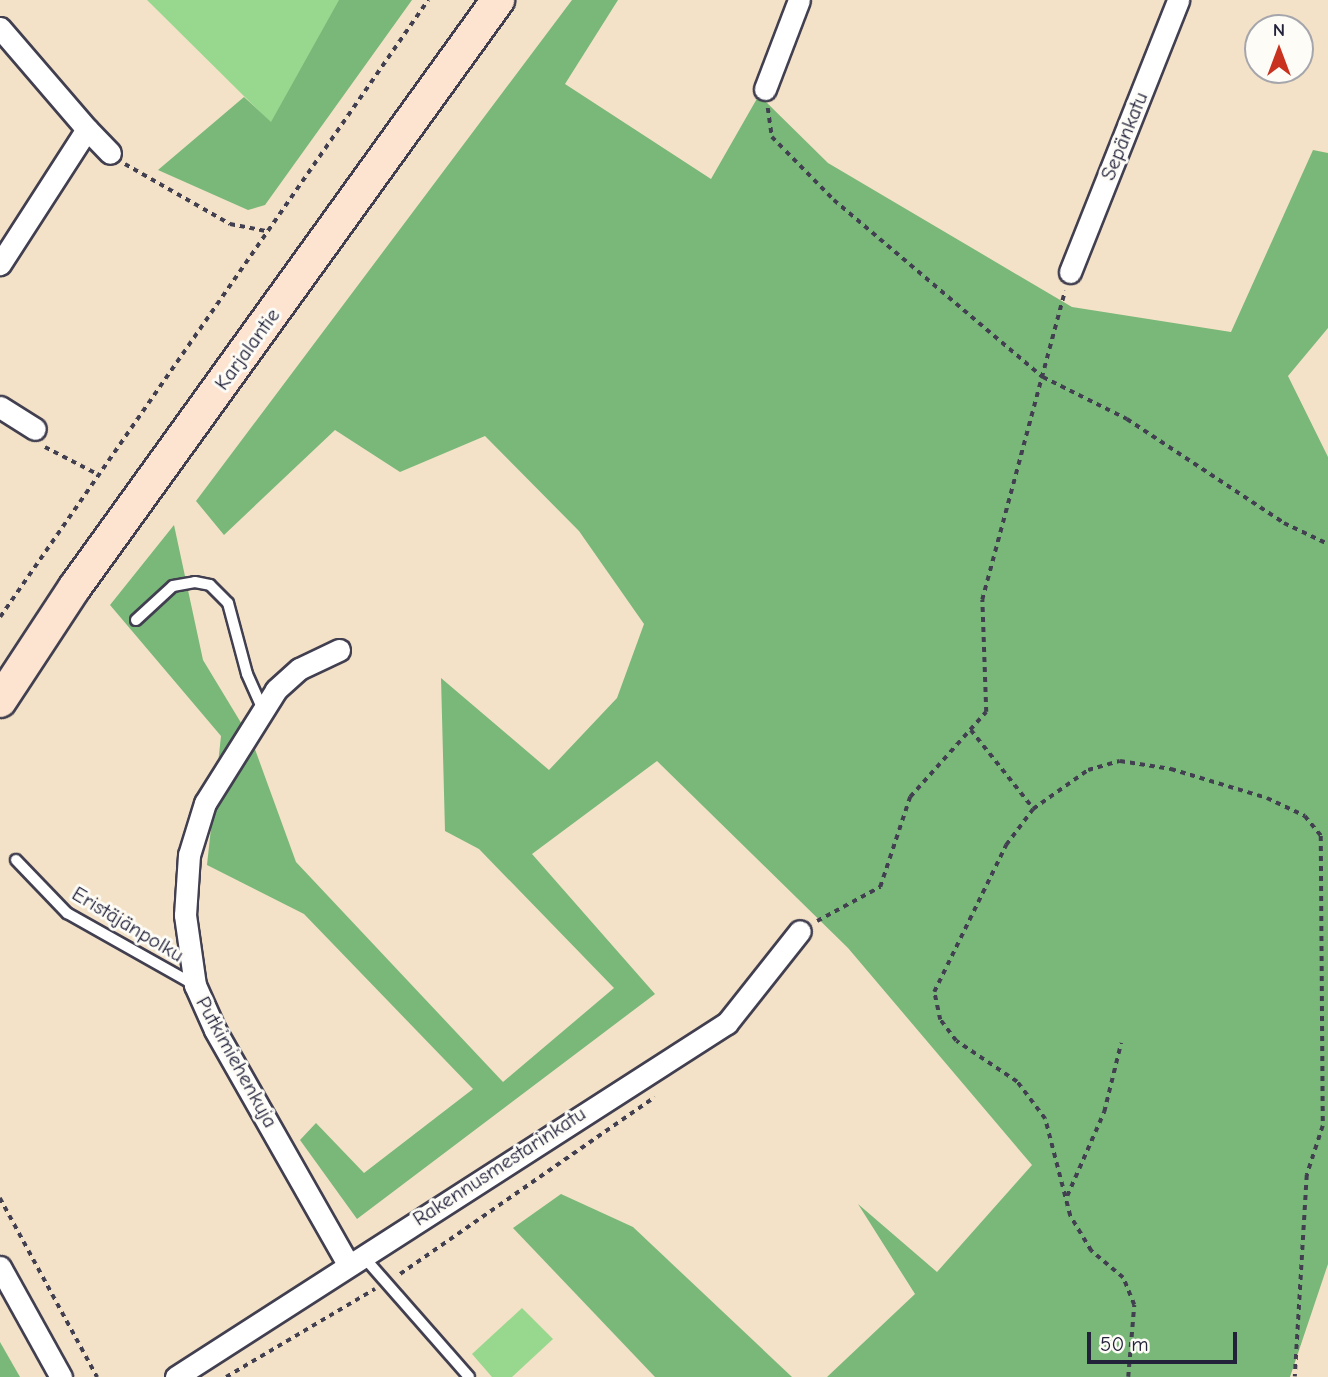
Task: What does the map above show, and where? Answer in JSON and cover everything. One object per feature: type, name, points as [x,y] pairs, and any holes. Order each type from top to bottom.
[{"type":"main road","name":"Karjalantie","points":[[0,701],[75,587],[498,0]]},
{"type":"street","points":[[765,89],[799,0]]},
{"type":"street","name":"Sepänkatu","points":[[1070,272],[1178,0]]},
{"type":"street","points":[[0,28],[110,153]]},
{"type":"street","points":[[0,264],[87,128]]},
{"type":"street","points":[[0,407],[35,429]]},
{"type":"street","name":"Putkimiehenkuja","points":[[339,650],[299,669],[262,708],[205,803],[189,855],[185,915],[194,985],[215,1030],[355,1259]]},
{"type":"street","name":"Rakennusmestarinkatu","points":[[176,1377],[355,1259],[727,1023],[800,931]]},
{"type":"street","points":[[0,1267],[61,1377]]},
{"type":"lane","points":[[135,620],[173,586],[195,582],[210,585],[228,603],[247,674],[262,708]]},
{"type":"lane","name":"Eristäjänpolku","points":[[16,860],[67,913],[194,985]]},
{"type":"lane","points":[[355,1259],[386,1283],[469,1377]]},
{"type":"path","points":[[0,617],[428,0]]},
{"type":"path","points":[[765,89],[772,137],[834,200],[1043,377],[1127,419],[1284,523],[1328,544]]},
{"type":"path","points":[[110,153],[165,190],[230,224],[267,231]]},
{"type":"path","points":[[800,931],[880,887],[909,797],[986,712],[982,600],[1070,272]]},
{"type":"path","points":[[35,429],[44,446],[99,475]]},
{"type":"path","points":[[971,730],[1033,809]]},
{"type":"path","points":[[1128,1377],[1134,1305],[1123,1278],[1091,1251],[1070,1216],[1045,1119],[1017,1082],[956,1041],[940,1020],[934,992],[1006,845],[1033,809],[1088,770],[1120,761],[1219,781],[1306,816],[1321,836],[1325,950],[1323,1126],[1307,1175],[1295,1377]]},
{"type":"path","points":[[1066,1198],[1104,1112],[1121,1043]]},
{"type":"path","points":[[226,1377],[386,1283],[655,1097]]},
{"type":"path","points":[[0,1198],[97,1377]]},
{"type":"green space","points":[[147,0],[344,0],[271,123]]},
{"type":"green space","points":[[339,0],[412,0],[265,205],[248,210],[158,170],[244,97],[271,122]]},
{"type":"green space","points":[[572,0],[618,0],[565,84],[711,179],[759,95],[828,163],[1072,307],[1231,332],[1313,150],[1328,153],[1328,328],[1288,376],[1328,457],[1328,1264],[1290,1377],[827,1377],[915,1294],[858,1204],[937,1272],[1032,1165],[848,948],[657,761],[532,854],[655,994],[357,1219],[300,1140],[316,1123],[364,1173],[473,1089],[304,914],[207,865],[221,736],[110,605],[174,525],[203,660],[252,741],[296,862],[503,1082],[614,988],[479,849],[445,831],[441,678],[549,770],[617,698],[644,624],[579,531],[485,436],[400,472],[335,430],[224,535],[196,501]]},
{"type":"green space","points":[[561,1194],[633,1227],[792,1377],[655,1377],[513,1228]]},
{"type":"green space","points":[[522,1308],[553,1339],[512,1377],[492,1377],[472,1354]]},
{"type":"green space","points":[[0,1342],[20,1377],[0,1377]]}]
